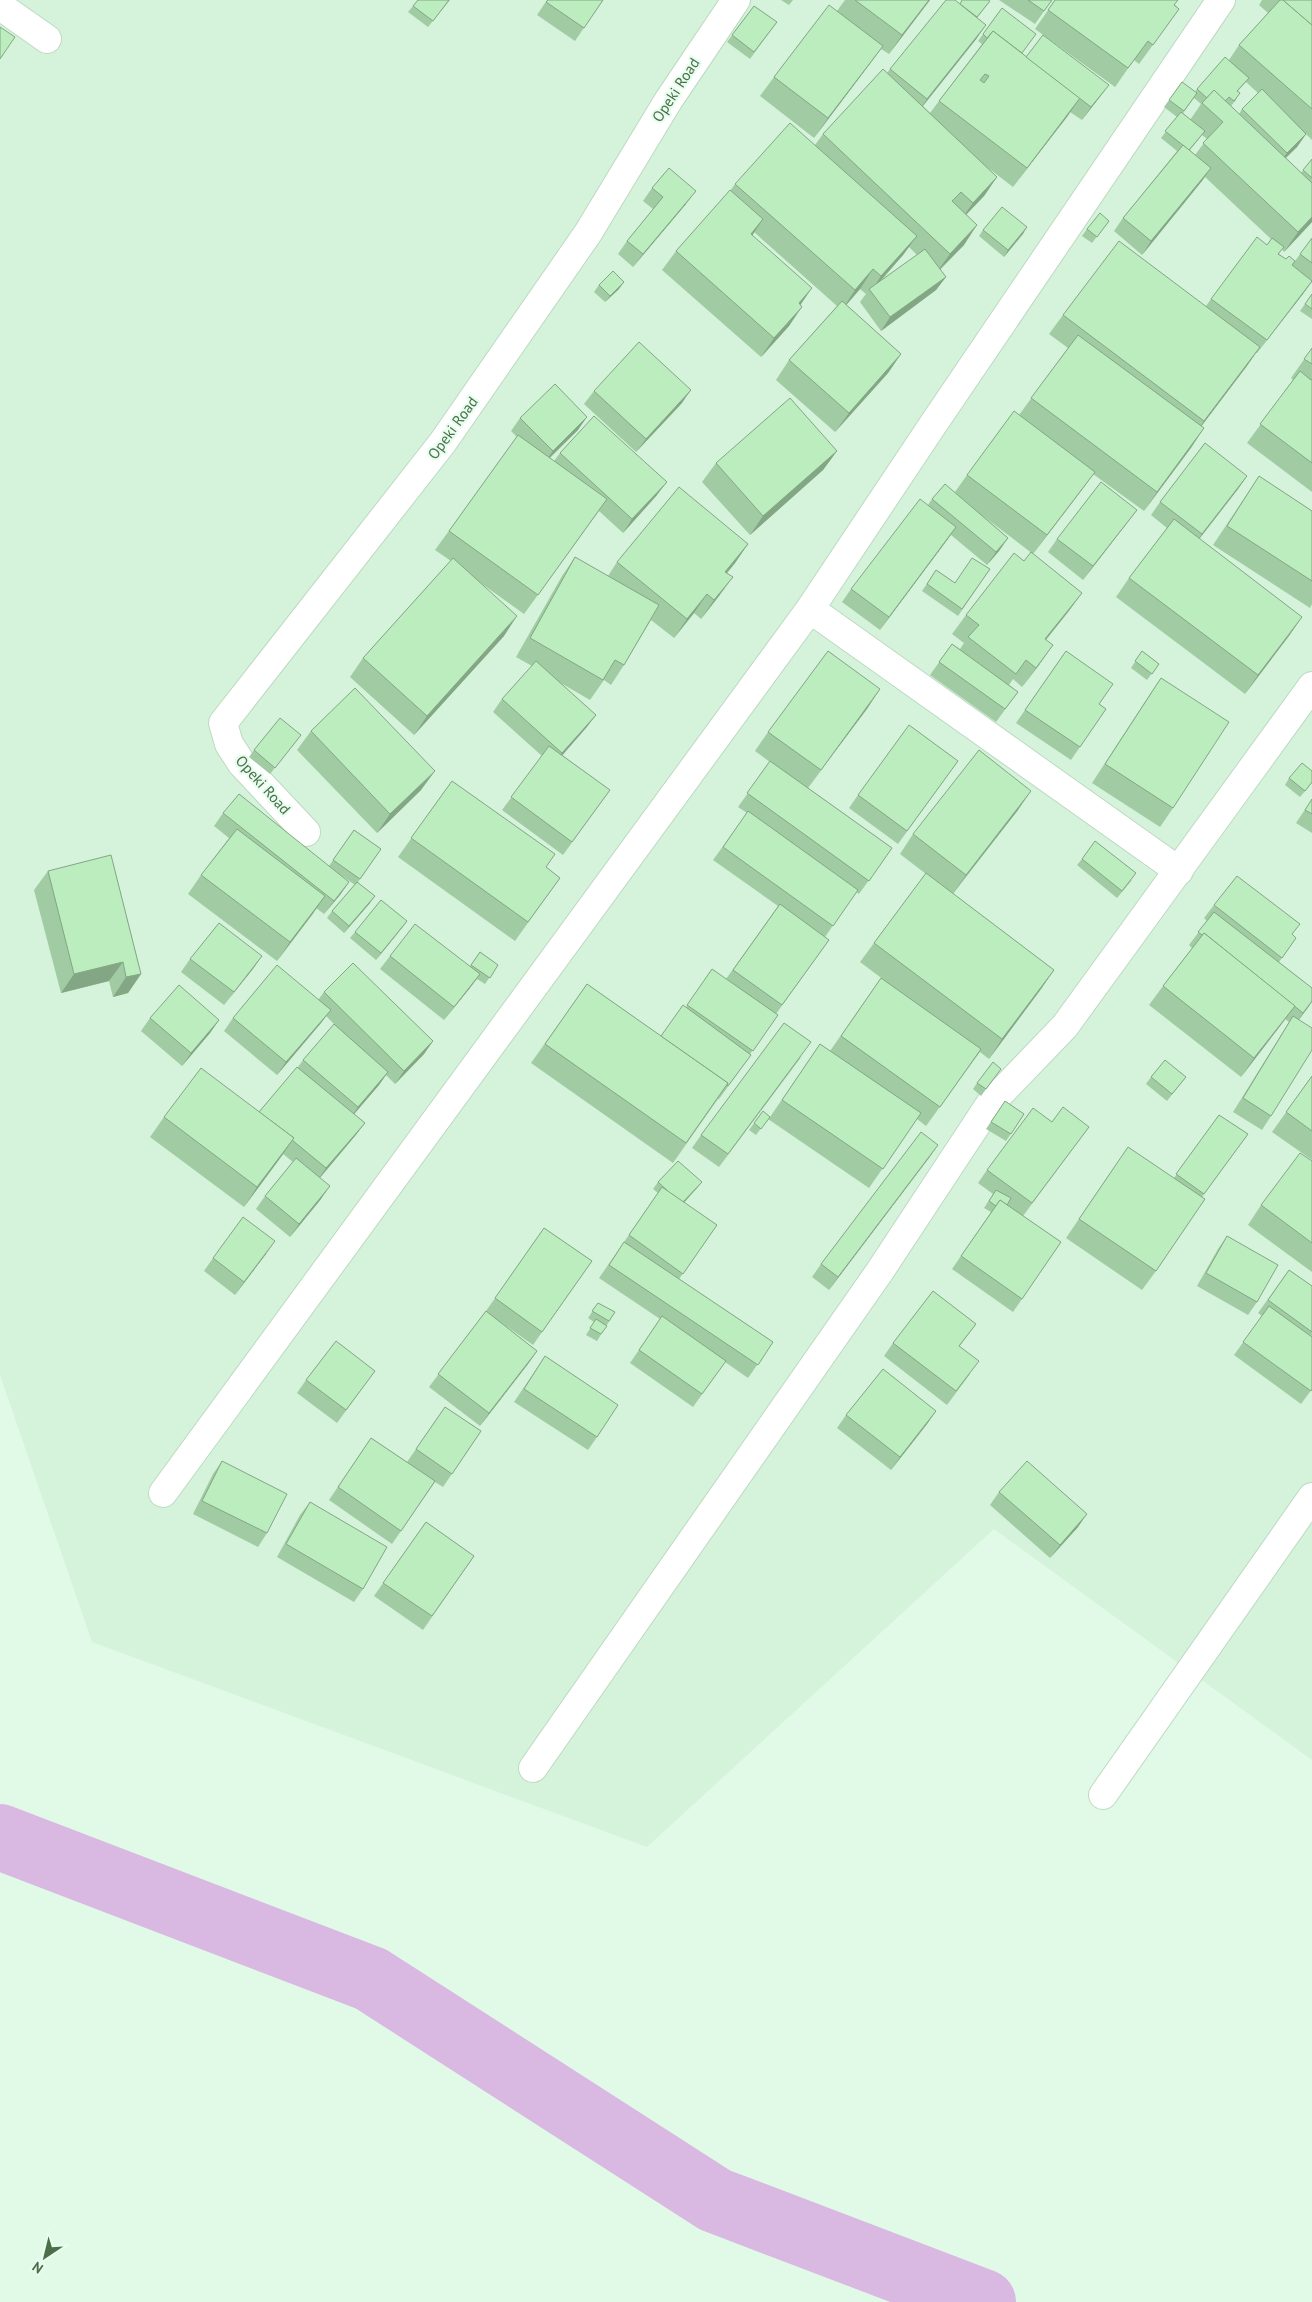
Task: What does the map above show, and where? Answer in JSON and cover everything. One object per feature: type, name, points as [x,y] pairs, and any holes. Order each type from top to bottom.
[{"type":"street","name":"Opeki Road","points":[[306,832],[242,764],[229,744],[223,723],[443,442],[588,233],[668,101],[736,0]]},
{"type":"street","points":[[163,1493],[810,608],[1221,0]]},
{"type":"street","points":[[0,6],[47,39]]},
{"type":"street","points":[[810,608],[1179,871]]},
{"type":"street","points":[[533,1768],[880,1271],[990,1104],[1065,1026],[1312,686]]},
{"type":"street","points":[[1104,1795],[1312,1497]]},
{"type":"shaded area","points":[[0,0],[1312,0],[1312,1760],[994,1529],[647,1847],[92,1642],[0,1375]]},
{"type":"building","points":[[418,0],[449,0],[433,21],[413,6]]},
{"type":"building","points":[[548,0],[603,0],[584,28],[546,2]]},
{"type":"building","points":[[855,0],[929,0],[902,35]]},
{"type":"building","points":[[946,0],[955,0],[986,25],[927,99],[890,69]]},
{"type":"building","points":[[962,0],[990,1],[977,17],[960,4]]},
{"type":"building","points":[[1028,0],[1052,0],[1044,11]]},
{"type":"building","points":[[1055,0],[1178,0],[1174,5],[1179,9],[1153,45],[1148,41],[1128,68],[1048,10]]},
{"type":"building","points":[[1280,0],[1283,0],[1312,25],[1312,109],[1239,45]]},
{"type":"building","points":[[1283,0],[1312,0],[1312,25]]},
{"type":"building","points":[[829,5],[883,46],[828,118],[774,77]]},
{"type":"building","points":[[754,6],[777,22],[754,52],[732,35]]},
{"type":"building","points":[[1002,8],[1036,34],[1022,53],[993,31],[987,38],[983,34]]},
{"type":"building","points":[[0,27],[15,37],[0,59]]},
{"type":"building","points":[[993,31],[1080,98],[1027,168],[939,101]],"holes":[[[985,74],[989,76],[984,83],[980,80]]]},
{"type":"building","points":[[1043,35],[1109,85],[1091,107],[1026,57]]},
{"type":"building","points":[[1225,57],[1249,78],[1237,91],[1240,93],[1234,101],[1229,97],[1225,101],[1214,90],[1207,98],[1197,89]]},
{"type":"building","points":[[883,69],[997,177],[973,203],[961,192],[952,201],[977,225],[950,254],[823,134]]},
{"type":"building","points":[[1182,82],[1197,93],[1184,111],[1169,100]]},
{"type":"building","points":[[1262,89],[1306,134],[1287,153],[1242,109]]},
{"type":"building","points":[[1214,90],[1312,183],[1312,217],[1298,232],[1203,143],[1223,122],[1202,103]]},
{"type":"building","points":[[1181,112],[1205,131],[1189,150],[1165,131]]},
{"type":"building","points":[[790,123],[917,236],[881,276],[873,269],[855,290],[735,184]]},
{"type":"building","points":[[1183,145],[1211,168],[1151,241],[1123,218]]},
{"type":"building","points":[[1312,159],[1312,178],[1303,170]]},
{"type":"building","points":[[669,168],[696,191],[643,254],[627,241],[663,197],[652,188]]},
{"type":"building","points":[[730,190],[763,219],[751,234],[812,288],[799,303],[802,307],[774,338],[676,251]]},
{"type":"building","points":[[1002,207],[1027,227],[1008,250],[983,230]]},
{"type":"building","points":[[1100,213],[1109,221],[1097,237],[1087,229]]},
{"type":"building","points":[[1257,237],[1267,245],[1272,238],[1284,247],[1278,254],[1286,259],[1289,256],[1295,261],[1292,265],[1312,281],[1267,340],[1211,299]]},
{"type":"building","points":[[1312,238],[1312,263],[1300,254]]},
{"type":"building","points":[[1119,241],[1260,347],[1204,421],[1063,315]]},
{"type":"building","points":[[925,249],[946,277],[890,317],[869,289]]},
{"type":"building","points":[[613,271],[624,282],[610,296],[599,285]]},
{"type":"building","points":[[1312,294],[1312,309],[1305,304]]},
{"type":"building","points":[[842,301],[901,354],[849,413],[789,360]]},
{"type":"building","points":[[1078,335],[1204,428],[1157,492],[1031,398]]},
{"type":"building","points":[[639,342],[691,390],[646,439],[594,391]]},
{"type":"building","points":[[1312,348],[1312,364],[1304,359]]},
{"type":"building","points":[[1300,371],[1312,379],[1312,463],[1260,424]]},
{"type":"building","points":[[555,384],[587,417],[553,451],[520,418]]},
{"type":"building","points":[[790,398],[837,451],[763,516],[716,463]]},
{"type":"building","points":[[1014,411],[1095,472],[1047,535],[967,475]]},
{"type":"building","points":[[594,416],[667,482],[632,519],[560,453]]},
{"type":"building","points":[[518,435],[607,499],[538,595],[449,531]]},
{"type":"building","points":[[1205,443],[1247,476],[1202,534],[1160,502]]},
{"type":"building","points":[[1259,476],[1312,511],[1312,581],[1227,526]]},
{"type":"building","points":[[1101,482],[1137,510],[1093,566],[1057,539]]},
{"type":"building","points":[[945,484],[1008,538],[996,552],[932,499]]},
{"type":"building","points":[[679,487],[748,544],[725,572],[733,577],[714,600],[707,594],[687,619],[617,562]]},
{"type":"building","points":[[920,499],[956,527],[889,617],[851,589]]},
{"type":"building","points":[[1174,519],[1302,617],[1258,675],[1129,578]]},
{"type":"building","points":[[1031,552],[1082,593],[1045,639],[1053,645],[1036,668],[1026,660],[1016,674],[968,637],[979,625],[966,615],[1014,553],[1024,561]]},
{"type":"building","points":[[575,557],[659,605],[624,665],[615,660],[603,680],[530,638]]},
{"type":"building","points":[[453,558],[517,616],[427,716],[363,658]]},
{"type":"building","points":[[972,558],[990,569],[962,609],[927,584],[936,570],[955,583]]},
{"type":"building","points":[[952,644],[1018,692],[1005,709],[939,662]]},
{"type":"building","points":[[828,651],[880,689],[821,770],[768,732]]},
{"type":"building","points":[[1066,651],[1113,684],[1099,704],[1106,709],[1080,747],[1025,710]]},
{"type":"building","points":[[1142,651],[1159,664],[1152,674],[1135,661]]},
{"type":"building","points":[[536,661],[596,715],[562,753],[502,699]]},
{"type":"building","points":[[1161,678],[1229,722],[1173,808],[1105,764]]},
{"type":"building","points":[[355,688],[435,771],[390,814],[311,731]]},
{"type":"building","points":[[280,718],[301,735],[275,768],[254,750]]},
{"type":"building","points":[[909,725],[958,761],[907,831],[858,795]]},
{"type":"building","points":[[549,746],[610,790],[572,842],[511,797]]},
{"type":"building","points":[[979,750],[1031,791],[966,875],[913,834]]},
{"type":"building","points":[[770,761],[892,848],[869,881],[747,793]]},
{"type":"building","points":[[1302,763],[1312,771],[1312,782],[1305,791],[1289,778]]},
{"type":"building","points":[[452,781],[555,854],[546,867],[560,878],[528,922],[411,838]]},
{"type":"building","points":[[239,794],[349,882],[334,901],[223,813]]},
{"type":"building","points":[[1312,799],[1312,814],[1305,810]]},
{"type":"building","points":[[748,811],[858,890],[833,926],[723,847]]},
{"type":"building","points":[[237,829],[325,896],[290,942],[201,875]]},
{"type":"building","points":[[354,830],[381,849],[360,879],[333,860]]},
{"type":"building","points":[[1095,841],[1136,873],[1122,891],[1082,859]]},
{"type":"building","points":[[111,855],[141,974],[126,977],[123,962],[74,974],[48,871]]},
{"type":"building","points":[[926,873],[1054,970],[1002,1039],[874,943]]},
{"type":"building","points":[[1237,876],[1300,924],[1292,934],[1296,938],[1282,958],[1214,905]]},
{"type":"building","points":[[357,882],[375,896],[349,926],[332,911]]},
{"type":"building","points":[[381,900],[407,921],[381,953],[355,932]]},
{"type":"building","points":[[780,904],[829,940],[782,1005],[733,970]]},
{"type":"building","points":[[1214,912],[1312,988],[1312,1001],[1303,1013],[1204,933],[1202,935],[1198,932]]},
{"type":"building","points":[[219,923],[262,956],[234,992],[190,959]]},
{"type":"building","points":[[415,924],[480,974],[454,1007],[390,956]]},
{"type":"building","points":[[1204,933],[1295,1006],[1254,1058],[1163,986]]},
{"type":"building","points":[[480,952],[498,965],[490,978],[471,965]]},
{"type":"building","points":[[353,963],[433,1041],[404,1071],[324,992]]},
{"type":"building","points":[[277,965],[331,1010],[286,1062],[233,1018]]},
{"type":"building","points":[[712,969],[778,1015],[753,1051],[687,1005]]},
{"type":"building","points":[[881,978],[981,1049],[940,1107],[841,1036]]},
{"type":"building","points":[[587,984],[728,1083],[686,1143],[545,1044]]},
{"type":"building","points":[[179,985],[219,1020],[191,1053],[150,1018]]},
{"type":"building","points":[[683,1005],[751,1055],[728,1086],[728,1083],[661,1036]]},
{"type":"building","points":[[1293,1016],[1312,1028],[1312,1050],[1271,1116],[1243,1098]]},
{"type":"building","points":[[784,1023],[811,1042],[728,1154],[701,1135]]},
{"type":"building","points":[[334,1024],[388,1072],[358,1107],[303,1060]]},
{"type":"building","points":[[820,1044],[921,1113],[883,1169],[782,1100]]},
{"type":"building","points":[[1165,1060],[1186,1077],[1172,1094],[1151,1077]]},
{"type":"building","points":[[993,1062],[1001,1069],[986,1089],[977,1083]]},
{"type":"building","points":[[297,1067],[365,1123],[326,1168],[292,1140],[294,1138],[259,1112]]},
{"type":"building","points":[[201,1068],[294,1138],[257,1187],[164,1117]]},
{"type":"building","points":[[1312,1076],[1312,1131],[1286,1112]]},
{"type":"building","points":[[1005,1101],[1024,1114],[1011,1134],[991,1122]]},
{"type":"building","points":[[1063,1107],[1089,1127],[1032,1203],[987,1170],[1033,1108],[1052,1122]]},
{"type":"building","points":[[763,1111],[770,1117],[761,1129],[754,1123]]},
{"type":"building","points":[[1219,1115],[1248,1134],[1204,1194],[1176,1174]]},
{"type":"building","points":[[921,1132],[938,1145],[838,1277],[821,1264]]},
{"type":"building","points":[[1128,1147],[1205,1199],[1156,1271],[1079,1219]]},
{"type":"building","points":[[1300,1153],[1312,1161],[1312,1243],[1261,1205]]},
{"type":"building","points":[[296,1158],[330,1186],[299,1224],[265,1196]]},
{"type":"building","points":[[678,1161],[702,1182],[683,1202],[658,1182]]},
{"type":"building","points":[[662,1187],[717,1225],[683,1274],[629,1235]]},
{"type":"building","points":[[996,1190],[1011,1198],[1007,1205],[1000,1200],[996,1206],[989,1201]]},
{"type":"building","points":[[1000,1200],[1061,1242],[1022,1299],[961,1256]]},
{"type":"building","points":[[243,1217],[275,1241],[244,1282],[213,1258]]},
{"type":"building","points":[[544,1228],[592,1261],[542,1332],[495,1298]]},
{"type":"building","points":[[1227,1236],[1278,1265],[1257,1302],[1206,1273]]},
{"type":"building","points":[[624,1242],[773,1342],[758,1365],[609,1265]]},
{"type":"building","points":[[1289,1270],[1312,1286],[1312,1332],[1268,1300]]},
{"type":"building","points":[[933,1291],[976,1324],[959,1346],[979,1361],[956,1391],[893,1343]]},
{"type":"building","points":[[598,1303],[615,1312],[609,1321],[592,1311]]},
{"type":"building","points":[[1269,1306],[1312,1337],[1311,1391],[1243,1342]]},
{"type":"building","points":[[486,1311],[537,1351],[489,1413],[438,1374]]},
{"type":"building","points":[[662,1316],[726,1361],[702,1394],[639,1350]]},
{"type":"building","points":[[596,1319],[607,1326],[601,1334],[590,1328]]},
{"type":"building","points":[[336,1341],[375,1371],[346,1410],[306,1380]]},
{"type":"building","points":[[545,1356],[618,1405],[597,1437],[524,1389]]},
{"type":"building","points":[[883,1369],[936,1411],[900,1457],[846,1415]]},
{"type":"building","points":[[445,1407],[481,1431],[452,1474],[416,1449]]},
{"type":"building","points":[[371,1438],[435,1481],[401,1531],[338,1487]]},
{"type":"building","points":[[222,1461],[287,1494],[267,1533],[202,1501]]},
{"type":"building","points":[[1027,1461],[1087,1514],[1060,1545],[999,1492]]},
{"type":"building","points":[[310,1502],[387,1547],[363,1589],[286,1544]]},
{"type":"building","points":[[426,1522],[474,1556],[432,1616],[383,1583]]},
{"type":"waterway","points":[[0,1837],[371,1979],[715,2200],[983,2302]]}]
